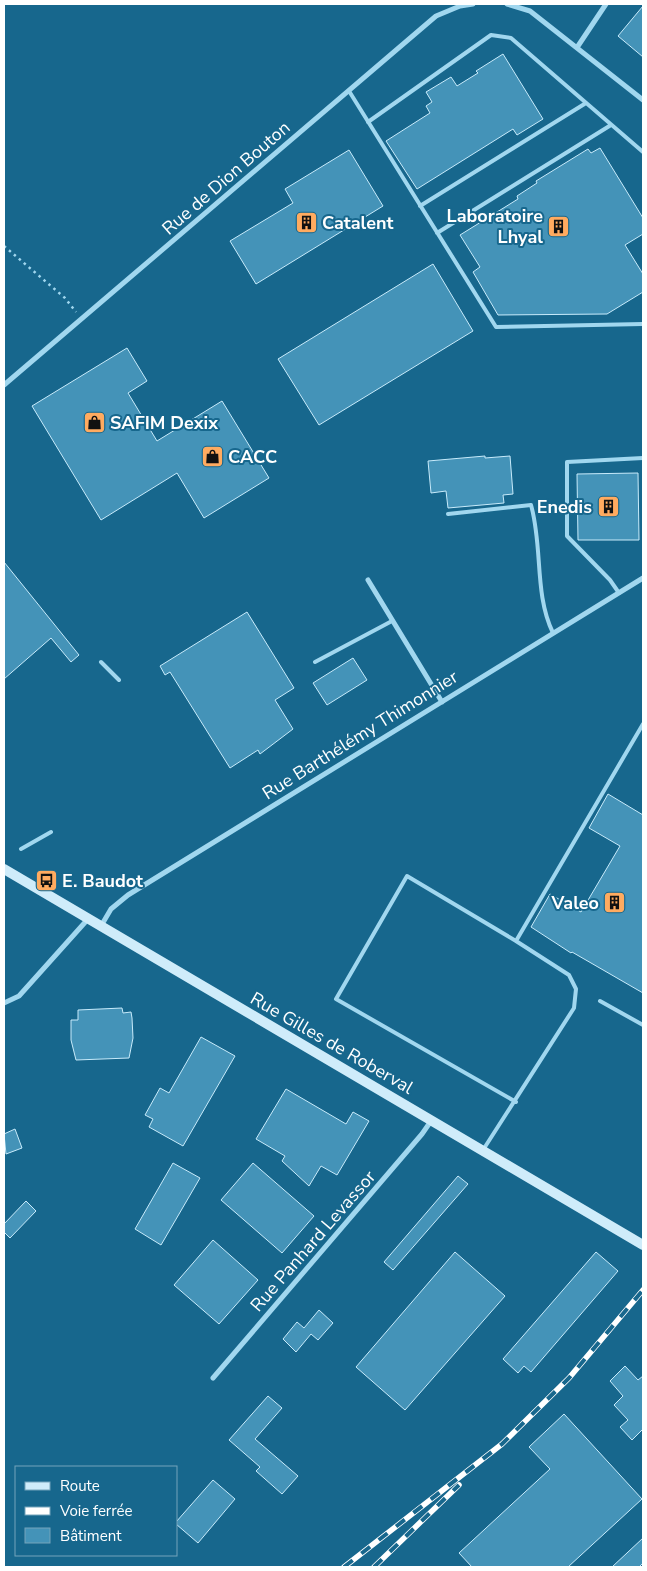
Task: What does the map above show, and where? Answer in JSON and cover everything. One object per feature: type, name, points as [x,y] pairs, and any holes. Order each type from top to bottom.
[{"type":"street","name":"Rue de Dion Bouton","points":[[4,386],[436,16],[460,6],[473,4]]},
{"type":"street","points":[[506,4],[530,11],[578,46],[643,100]]},
{"type":"street","points":[[578,46],[606,4]]},
{"type":"street","name":"Rue Barthélémy Thimonnier","points":[[101,926],[111,909],[128,895],[643,578]]},
{"type":"street","points":[[368,580],[442,702]]},
{"type":"street","name":"Rue Gilles de Roberval","points":[[4,869],[643,1245]]},
{"type":"street","points":[[4,1003],[19,996],[88,919]]},
{"type":"street","name":"Rue Panhard Levassor","points":[[213,1378],[432,1120]]},
{"type":"lane","points":[[368,122],[491,35],[511,38],[643,152]]},
{"type":"lane","points":[[348,91],[496,328],[643,324]]},
{"type":"lane","points":[[420,206],[586,103]]},
{"type":"lane","points":[[438,233],[611,125]]},
{"type":"lane","points":[[619,593],[610,580],[567,536],[567,462],[643,458]]},
{"type":"lane","points":[[448,514],[531,505],[537,526],[544,614],[553,634]]},
{"type":"lane","points":[[316,662],[392,621]]},
{"type":"lane","points":[[101,662],[119,680]]},
{"type":"lane","points":[[516,941],[643,724]]},
{"type":"lane","points":[[21,849],[51,832]]},
{"type":"lane","points":[[483,1150],[516,1102],[574,1008],[576,989],[569,975],[407,876],[336,999],[516,1102]]},
{"type":"lane","points":[[600,1001],[643,1025]]},
{"type":"path","points":[[4,246],[21,263],[65,298],[82,318]]},
{"type":"building","points":[[643,6],[643,57],[618,36]]},
{"type":"building","points":[[503,54],[543,119],[517,135],[513,129],[417,189],[386,141],[430,113],[426,106],[432,102],[426,92],[451,77],[457,86]]},
{"type":"building","name":"Laboratoire Lhyal","points":[[600,148],[643,218],[643,234],[625,245],[643,274],[643,292],[607,314],[498,315],[473,272],[480,267],[460,235],[518,199],[517,196],[537,183],[536,181],[588,149],[591,153]]},
{"type":"building","name":"Catalent","points":[[349,150],[383,206],[256,284],[230,241],[293,203],[285,189]]},
{"type":"building","points":[[433,264],[473,331],[319,425],[278,359]]},
{"type":"building","name":"SAFIM Dexix","points":[[127,348],[147,381],[128,393],[157,441],[222,401],[269,478],[204,518],[177,473],[101,520],[32,406]]},
{"type":"building","points":[[485,456],[485,458],[510,456],[513,494],[503,495],[504,503],[448,508],[446,491],[431,493],[428,461]]},
{"type":"building","name":"Enedis","points":[[638,473],[639,540],[578,540],[577,474]]},
{"type":"building","points":[[4,562],[79,655],[71,662],[51,638],[4,679]]},
{"type":"building","points":[[247,612],[294,688],[275,700],[293,729],[260,754],[258,750],[230,768],[170,672],[165,675],[160,666]]},
{"type":"building","points":[[353,658],[367,680],[327,705],[313,683]]},
{"type":"building","name":"Valeo","points":[[608,794],[643,815],[643,993],[571,953],[531,927],[550,894],[581,912],[620,846],[589,828]]},
{"type":"building","points":[[122,1008],[123,1013],[131,1012],[132,1018],[133,1038],[129,1058],[76,1060],[71,1040],[71,1020],[78,1020],[78,1010]]},
{"type":"building","points":[[201,1037],[235,1056],[183,1146],[149,1127],[153,1119],[145,1115],[160,1088],[169,1093]]},
{"type":"building","points":[[286,1089],[346,1124],[353,1112],[369,1121],[337,1175],[321,1166],[309,1186],[282,1161],[285,1156],[256,1139]]},
{"type":"building","points":[[15,1129],[22,1148],[6,1154],[4,1134]]},
{"type":"building","points":[[173,1163],[200,1178],[161,1245],[135,1229]]},
{"type":"building","points":[[253,1163],[314,1216],[282,1253],[221,1200]]},
{"type":"building","points":[[458,1176],[468,1184],[393,1270],[384,1262]]},
{"type":"building","points":[[26,1201],[36,1211],[10,1238],[4,1232],[4,1224]]},
{"type":"building","points":[[213,1240],[258,1280],[219,1324],[174,1285]]},
{"type":"building","points":[[455,1252],[505,1296],[405,1410],[356,1367]]},
{"type":"building","points":[[596,1252],[618,1271],[531,1372],[524,1366],[518,1373],[503,1359]]},
{"type":"building","points":[[319,1310],[333,1323],[318,1340],[311,1334],[296,1352],[283,1339],[297,1322],[304,1328]]},
{"type":"building","points":[[625,1366],[638,1380],[643,1376],[643,1429],[632,1440],[620,1427],[628,1420],[614,1405],[623,1396],[610,1381]]},
{"type":"building","points":[[268,1396],[282,1408],[255,1439],[298,1476],[282,1494],[256,1471],[260,1467],[229,1440]]},
{"type":"building","points":[[564,1414],[642,1499],[568,1567],[472,1567],[459,1553],[550,1469],[529,1447]]},
{"type":"building","points":[[213,1480],[235,1499],[198,1543],[178,1526],[178,1520]]},
{"type":"building","points":[[643,1538],[643,1563],[639,1567],[612,1567]]},
{"type":"railway","points":[[344,1567],[502,1444],[569,1378],[643,1290]]},
{"type":"railway","points":[[374,1567],[459,1485]]},
{"type":"place","name":"Catalent","points":[[306,223]]},
{"type":"place","name":"Laboratoire Lhyal","points":[[559,226]]},
{"type":"place","name":"SAFIM Dexix","points":[[94,423]]},
{"type":"place","name":"CACC","points":[[212,457]]},
{"type":"place","name":"Enedis","points":[[608,507]]},
{"type":"place","name":"E. Baudot","points":[[46,881]]},
{"type":"place","name":"Valeo","points":[[615,903]]}]
